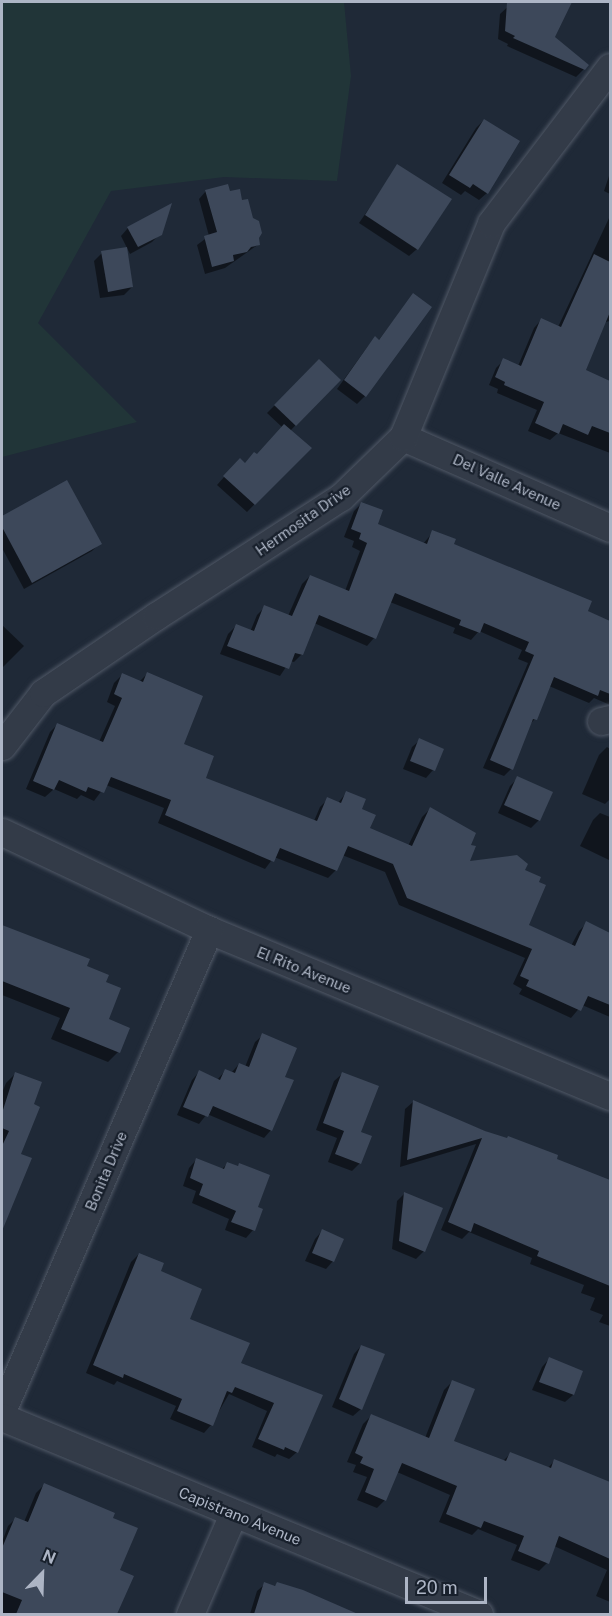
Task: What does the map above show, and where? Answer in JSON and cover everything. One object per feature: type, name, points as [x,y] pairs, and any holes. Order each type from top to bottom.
[{"type":"street","name":"Hermosita Drive","points":[[2,746],[43,693],[156,616],[341,497],[404,437],[491,223],[610,67]]},
{"type":"street","name":"Del Valle Avenue","points":[[404,437],[610,528]]},
{"type":"street","name":"El Rito Avenue","points":[[2,832],[209,930],[610,1096]]},
{"type":"street","name":"Bonita Drive","points":[[2,1411],[209,930]]},
{"type":"street","name":"Capistrano Avenue","points":[[2,1417],[479,1614]]},
{"type":"street","points":[[190,1614],[233,1514]]},
{"type":"green space","points":[[2,2],[344,2],[351,76],[337,181],[224,177],[111,191],[38,323],[137,422],[2,457]]},
{"type":"building","points":[[507,2],[572,2],[555,37],[589,65],[585,70],[513,38],[515,36],[505,31]]},
{"type":"building","points":[[484,119],[520,141],[488,194],[473,184],[470,188],[449,175]]},
{"type":"building","points":[[397,164],[452,199],[418,250],[365,215]]},
{"type":"building","points":[[228,184],[230,191],[240,189],[242,200],[248,199],[253,218],[259,221],[262,233],[259,238],[260,245],[251,247],[247,252],[233,255],[234,261],[212,267],[204,236],[217,232],[205,190]]},
{"type":"building","points":[[172,203],[162,235],[138,247],[127,227]]},
{"type":"building","points":[[127,247],[133,287],[108,292],[101,251]]},
{"type":"building","points":[[594,254],[610,262],[610,312],[586,370],[610,381],[610,433],[592,426],[588,435],[563,424],[559,434],[535,423],[544,402],[504,385],[505,382],[495,377],[503,358],[521,366],[541,318],[561,327]]},
{"type":"building","points":[[413,293],[432,307],[366,397],[344,380],[375,336],[379,340]]},
{"type":"building","points":[[319,359],[341,380],[296,426],[274,405]]},
{"type":"building","points":[[284,424],[312,448],[255,505],[223,476],[240,458],[245,463],[254,452],[257,454]]},
{"type":"building","points":[[67,480],[102,544],[32,583],[2,527],[2,516]]},
{"type":"building","points":[[361,502],[383,510],[378,524],[427,544],[432,530],[456,539],[454,544],[592,601],[588,611],[610,621],[610,694],[600,690],[598,696],[554,677],[537,720],[533,719],[513,770],[490,760],[534,655],[525,651],[529,642],[484,623],[480,633],[459,625],[461,620],[395,593],[376,639],[319,615],[303,655],[295,653],[289,669],[227,646],[236,624],[254,631],[264,605],[292,616],[310,575],[349,591],[367,543],[359,539],[361,533],[351,529]]},
{"type":"building","points":[[147,672],[203,696],[184,744],[214,756],[206,778],[317,821],[327,797],[341,803],[346,791],[366,799],[362,809],[376,815],[370,828],[412,846],[430,807],[476,833],[471,845],[476,846],[470,861],[517,855],[528,864],[525,870],[541,877],[539,882],[546,885],[529,925],[575,946],[586,921],[610,933],[610,1005],[588,996],[581,1011],[526,986],[529,980],[520,976],[532,949],[407,898],[393,864],[348,846],[337,871],[280,848],[274,862],[165,815],[171,800],[111,777],[104,793],[88,787],[86,792],[59,780],[54,790],[33,781],[57,723],[103,742],[122,698],[114,694],[122,673],[143,682]]},
{"type":"building","points":[[419,738],[444,749],[435,771],[410,761]]},
{"type":"building","points":[[517,776],[553,792],[540,821],[504,805]]},
{"type":"building","points":[[2,925],[90,959],[87,966],[109,975],[106,982],[121,988],[109,1019],[130,1028],[120,1053],[61,1029],[70,1008],[2,981]]},
{"type":"building","points":[[262,1033],[297,1048],[285,1077],[294,1080],[272,1131],[213,1106],[208,1117],[183,1107],[199,1070],[220,1080],[225,1069],[235,1073],[239,1063],[249,1067]]},
{"type":"building","points":[[15,1072],[42,1082],[34,1104],[40,1107],[21,1154],[32,1158],[2,1231],[2,1146],[9,1131],[2,1128],[2,1113]]},
{"type":"building","points":[[342,1072],[379,1086],[361,1132],[372,1136],[361,1164],[335,1154],[344,1131],[323,1123]]},
{"type":"building","points":[[413,1100],[485,1131],[507,1138],[508,1136],[558,1155],[557,1159],[610,1180],[610,1286],[537,1256],[539,1251],[474,1223],[471,1232],[448,1222],[482,1138],[407,1160]]},
{"type":"building","points":[[196,1158],[224,1169],[227,1162],[238,1166],[239,1163],[270,1175],[258,1207],[263,1209],[255,1231],[231,1222],[236,1211],[199,1195],[203,1184],[190,1178]]},
{"type":"building","points":[[404,1192],[443,1208],[425,1252],[399,1241]]},
{"type":"building","points":[[322,1229],[344,1239],[334,1262],[312,1253]]},
{"type":"building","points":[[139,1253],[164,1263],[161,1271],[202,1289],[190,1319],[250,1343],[241,1363],[323,1395],[298,1453],[258,1439],[274,1403],[235,1387],[232,1393],[227,1391],[213,1426],[177,1411],[182,1399],[124,1374],[123,1378],[93,1365]]},
{"type":"building","points":[[361,1345],[385,1354],[362,1410],[339,1399]]},
{"type":"building","points":[[549,1357],[583,1371],[574,1395],[539,1382]]},
{"type":"building","points":[[452,1380],[475,1389],[454,1441],[506,1461],[510,1452],[551,1468],[554,1459],[610,1482],[610,1559],[559,1536],[549,1564],[518,1551],[524,1536],[484,1521],[481,1528],[446,1514],[457,1486],[402,1463],[386,1501],[365,1492],[374,1469],[360,1463],[363,1457],[355,1453],[371,1414],[429,1438]]},
{"type":"building","points":[[44,1483],[115,1513],[113,1518],[138,1528],[120,1570],[134,1576],[117,1614],[16,1614],[22,1600],[2,1592],[2,1548],[15,1517],[28,1522]]},
{"type":"building","points":[[264,1582],[275,1586],[277,1582],[303,1590],[358,1614],[254,1614]]}]
